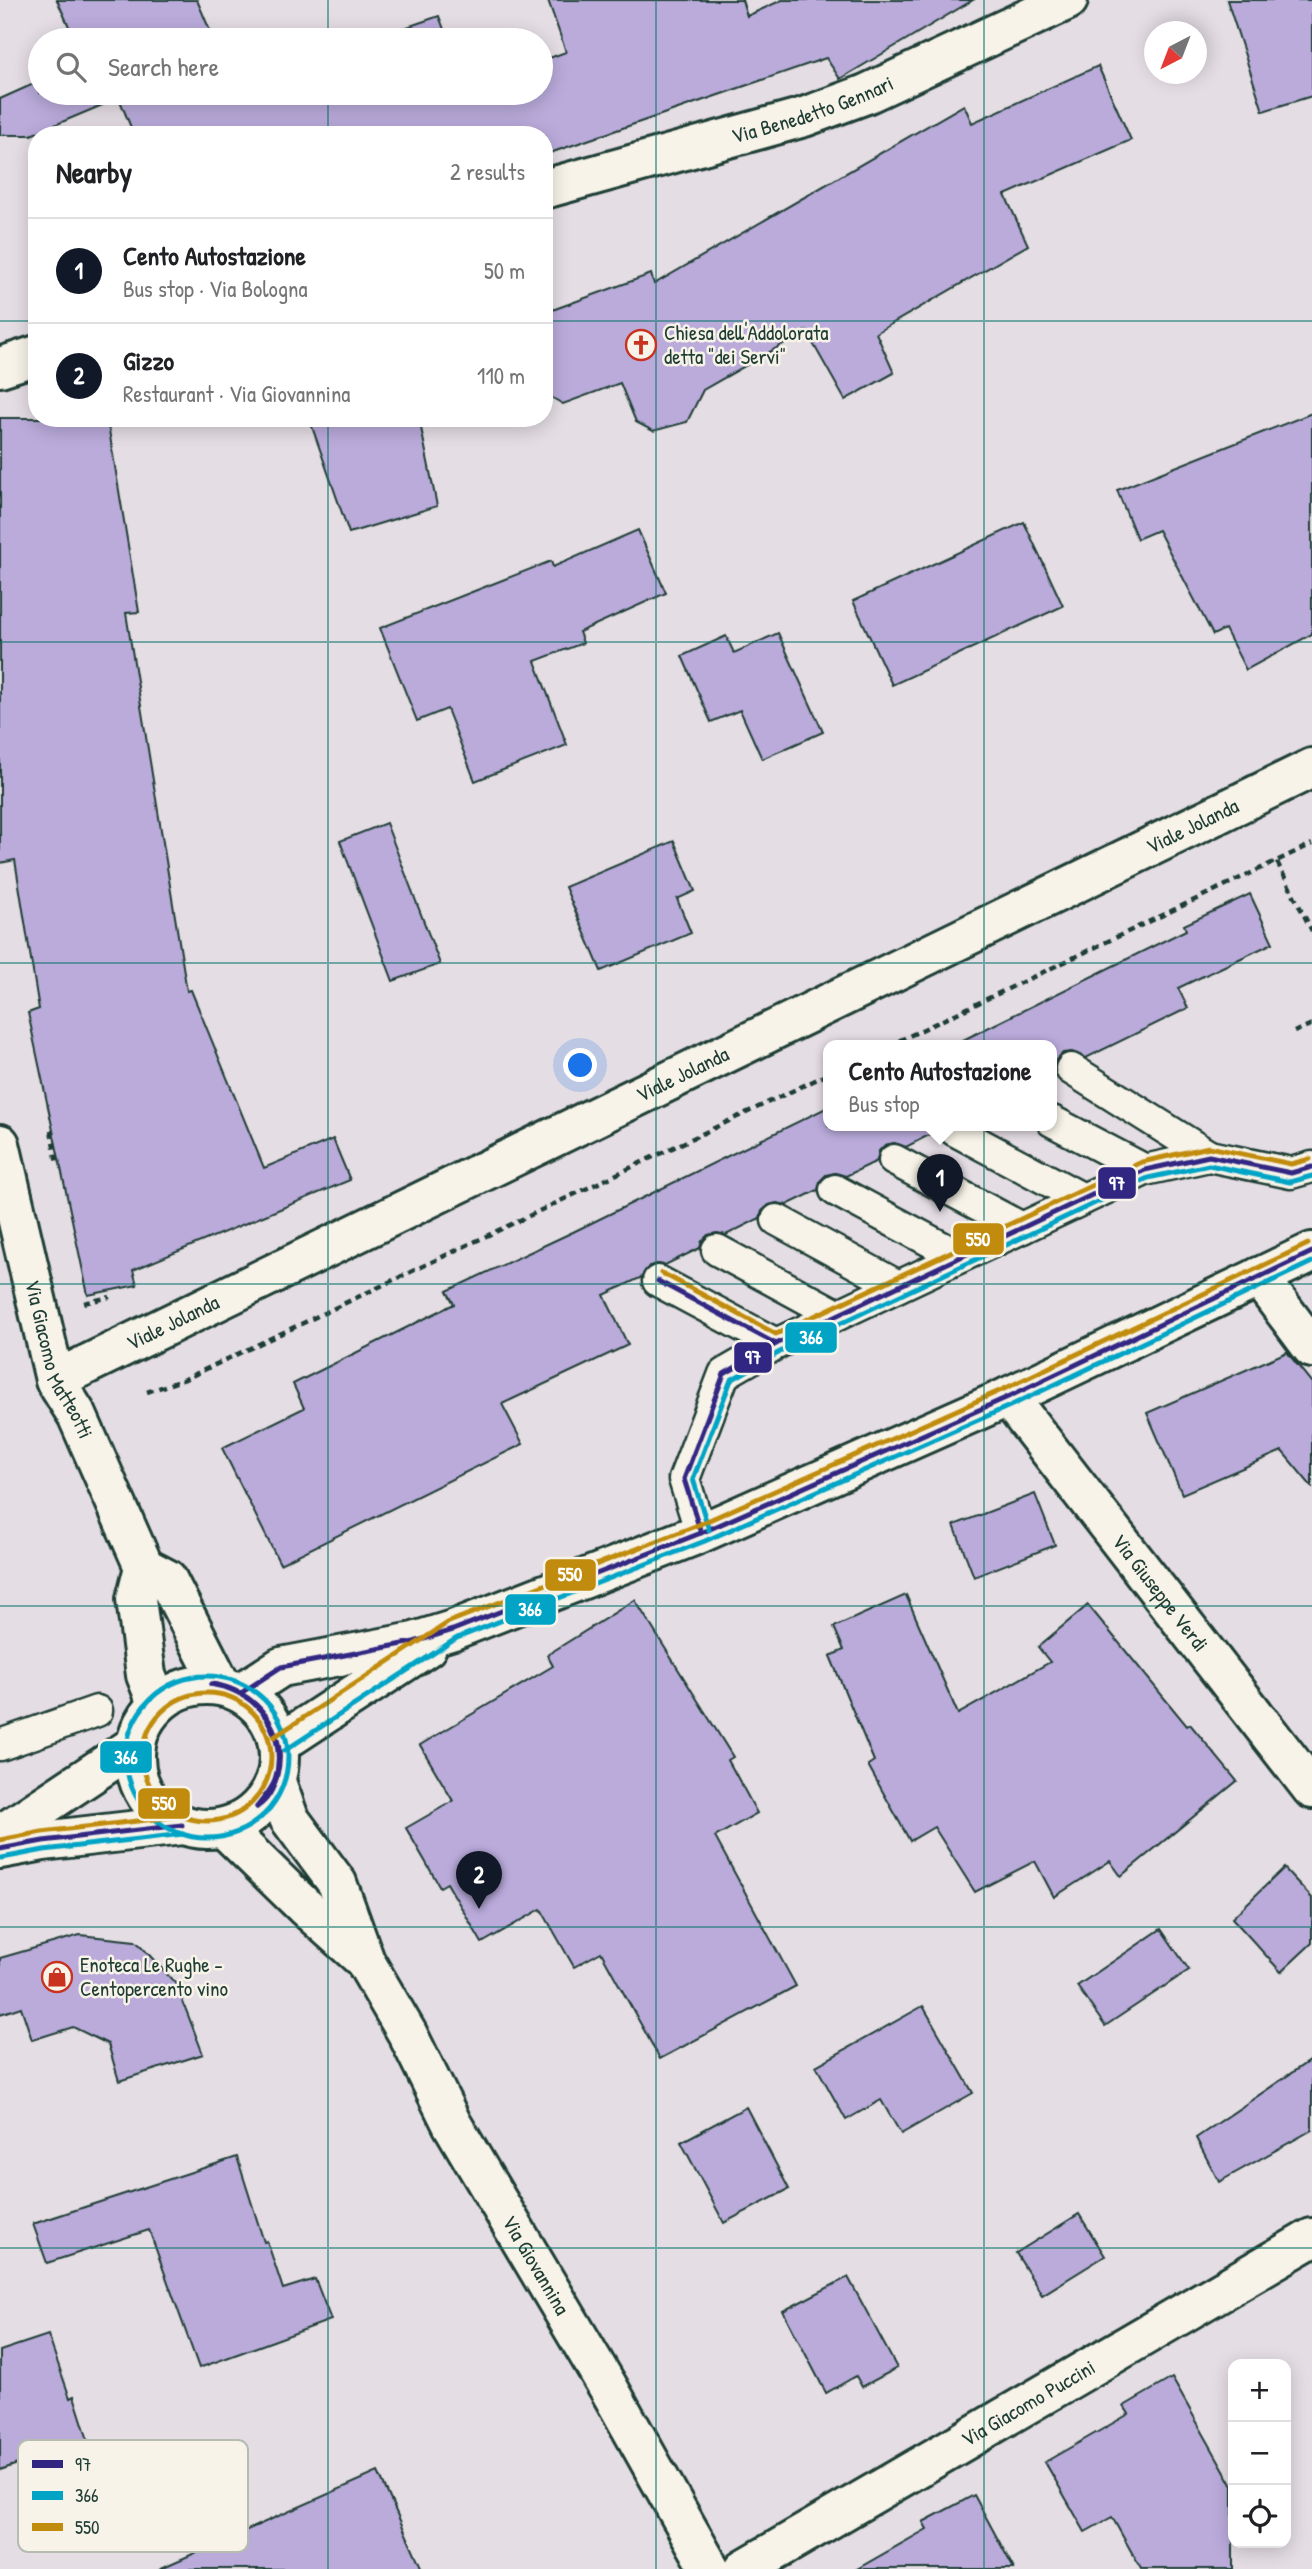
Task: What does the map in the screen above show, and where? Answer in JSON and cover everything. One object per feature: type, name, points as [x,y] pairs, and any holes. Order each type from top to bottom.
[{"type":"street","name":"Via Benedetto Gennari","points":[[553,186],[739,137],[804,117],[876,89],[1068,0]]},
{"type":"street","points":[[0,368],[28,358]]},
{"type":"street","name":"Viale Jolanda","points":[[55,1380],[1312,768]]},
{"type":"street","name":"Via Giacomo Matteotti","points":[[0,1143],[55,1380],[77,1415],[144,1567],[167,1579],[231,1689]]},
{"type":"street","points":[[231,1689],[281,1667],[414,1642],[453,1630],[701,1533],[1009,1397],[1312,1252]]},
{"type":"street","points":[[1259,1277],[1312,1348]]},
{"type":"street","name":"Via Giuseppe Verdi","points":[[1009,1397],[1312,1789]]},
{"type":"street","points":[[144,1567],[136,1599],[146,1675],[157,1703]]},
{"type":"street","points":[[279,1744],[453,1630]]},
{"type":"street","points":[[200,1684],[231,1689],[259,1706],[272,1725],[279,1744],[276,1782],[266,1800],[240,1822],[224,1828],[203,1829],[183,1825],[164,1815],[149,1801],[139,1784],[134,1765],[135,1745],[143,1722],[157,1703],[177,1690],[200,1684]]},
{"type":"street","points":[[0,1835],[135,1745]]},
{"type":"street","name":"Via Giovannina","points":[[276,1782],[289,1818],[337,1883],[365,1961],[407,2033],[452,2124],[594,2363],[710,2569]]},
{"type":"street","points":[[0,1849],[43,1841],[183,1825]]},
{"type":"street","name":"Via Giovannina","points":[[224,1828],[365,1961]]},
{"type":"street","name":"Via Giacomo Puccini","points":[[744,2569],[1312,2238]]},
{"type":"lane","points":[[1071,1069],[1209,1156],[1291,1173],[1312,1167]]},
{"type":"lane","points":[[1057,1124],[1144,1170]]},
{"type":"lane","points":[[956,1131],[1083,1199]]},
{"type":"lane","points":[[701,1533],[684,1479],[724,1374],[776,1344],[1144,1170],[1209,1156]]},
{"type":"lane","points":[[894,1160],[1021,1228]]},
{"type":"lane","points":[[835,1190],[960,1257]]},
{"type":"lane","points":[[776,1220],[898,1286]]},
{"type":"lane","points":[[717,1251],[837,1315]]},
{"type":"lane","points":[[658,1281],[776,1344]]},
{"type":"lane","points":[[0,1745],[97,1711]]},
{"type":"path","points":[[901,1040],[1312,845]]},
{"type":"path","points":[[1277,862],[1312,931]]},
{"type":"path","points":[[1294,1032],[1312,1024]]},
{"type":"path","points":[[77,1415],[184,1379],[823,1076]]},
{"type":"path","points":[[51,1130],[58,1170]]},
{"type":"path","points":[[81,1303],[115,1296]]},
{"type":"building","points":[[57,0],[197,0],[209,28],[70,28]]},
{"type":"building","points":[[548,0],[742,0],[747,16],[782,0],[973,0],[840,79],[826,58],[553,152],[553,126],[130,126],[122,105],[553,105],[553,57],[566,52]]},
{"type":"building","points":[[1227,0],[1312,0],[1312,96],[1263,111]]},
{"type":"building","points":[[439,16],[444,28],[404,28]]},
{"type":"building","points":[[1098,66],[1131,140],[1005,195],[1028,245],[876,333],[894,373],[845,400],[806,331],[703,390],[687,422],[653,431],[636,422],[620,383],[563,404],[553,398],[553,310],[651,274],[654,284],[964,105],[972,123]]},
{"type":"building","points":[[28,86],[28,105],[102,105],[52,126],[28,126],[28,135],[0,135],[0,99]]},
{"type":"building","points":[[1312,413],[1312,634],[1246,670],[1225,629],[1213,635],[1158,530],[1137,539],[1117,490]]},
{"type":"building","points":[[0,418],[28,418],[28,427],[108,427],[139,612],[126,613],[187,991],[191,990],[264,1168],[333,1139],[350,1180],[133,1270],[137,1285],[88,1295],[28,1013],[39,1009],[15,860],[0,863]]},
{"type":"building","points":[[312,427],[421,427],[437,506],[349,533]]},
{"type":"building","points":[[1024,522],[1063,606],[892,685],[853,601]]},
{"type":"building","points":[[638,530],[666,593],[579,632],[583,643],[535,661],[567,745],[475,781],[447,709],[417,721],[380,628],[551,561],[553,567]]},
{"type":"building","points":[[778,633],[823,732],[762,759],[740,710],[711,722],[682,656],[726,636],[734,653]]},
{"type":"building","points":[[386,823],[440,964],[393,981],[340,841]]},
{"type":"building","points":[[674,841],[695,891],[677,899],[691,933],[601,971],[565,887]]},
{"type":"building","points":[[1250,894],[1273,943],[1178,988],[1188,1008],[1086,1058],[1072,1052],[1063,1053],[1057,1059],[1057,1040],[963,1040],[1186,930],[1184,925]]},
{"type":"building","points":[[823,1109],[823,1131],[937,1131],[906,1147],[894,1143],[885,1145],[879,1151],[877,1161],[846,1176],[835,1173],[826,1175],[820,1181],[818,1190],[787,1205],[769,1205],[762,1211],[760,1218],[726,1235],[708,1235],[700,1248],[665,1265],[649,1266],[642,1277],[604,1295],[628,1345],[502,1404],[523,1444],[280,1564],[222,1448],[304,1408],[293,1384],[454,1304],[447,1291]]},
{"type":"building","points":[[1287,1352],[1312,1383],[1312,1487],[1282,1451],[1182,1494],[1147,1413]]},
{"type":"building","points":[[1035,1494],[1055,1545],[974,1577],[954,1525]]},
{"type":"building","points":[[906,1595],[958,1714],[1050,1662],[1038,1647],[1088,1605],[1187,1726],[1190,1724],[1237,1781],[1121,1876],[1110,1861],[1054,1897],[1035,1861],[975,1892],[934,1827],[910,1841],[868,1765],[874,1761],[830,1656],[844,1650],[834,1627]]},
{"type":"building","points":[[635,1600],[733,1757],[728,1760],[757,1813],[715,1837],[796,1986],[660,2059],[601,1952],[574,1967],[541,1909],[482,1943],[447,1883],[440,1887],[406,1828],[453,1801],[420,1745],[553,1666],[547,1655]]},
{"type":"building","points":[[1284,1868],[1312,1898],[1312,1943],[1281,1972],[1232,1918]]},
{"type":"building","points":[[1161,1929],[1189,1970],[1105,2026],[1077,1986]]},
{"type":"building","points":[[80,1935],[135,1941],[141,1946],[176,1984],[203,2054],[119,2081],[108,2044],[73,2027],[32,2040],[21,2007],[0,2014],[0,1958]]},
{"type":"building","points":[[923,2006],[973,2093],[901,2134],[881,2100],[846,2120],[816,2066]]},
{"type":"building","points":[[1312,2059],[1312,2130],[1219,2182],[1196,2138]]},
{"type":"building","points":[[746,2107],[789,2189],[724,2223],[681,2142]]},
{"type":"building","points":[[237,2157],[264,2242],[267,2241],[283,2289],[315,2279],[331,2320],[199,2368],[149,2230],[47,2263],[33,2224]]},
{"type":"building","points":[[1079,2214],[1105,2256],[1042,2295],[1016,2253]]},
{"type":"building","points":[[848,2277],[897,2368],[862,2387],[856,2376],[826,2393],[783,2311]]},
{"type":"building","points":[[48,2335],[70,2398],[74,2396],[88,2440],[18,2440],[18,2464],[0,2470],[0,2351]]},
{"type":"building","points":[[1172,2378],[1228,2477],[1228,2548],[1233,2548],[1233,2569],[1141,2569],[1112,2517],[1085,2532],[1045,2462],[1129,2414],[1124,2406]]},
{"type":"building","points":[[378,2472],[422,2569],[159,2569],[197,2552],[248,2552],[248,2530]]},
{"type":"building","points":[[974,2495],[1014,2569],[857,2569],[927,2529],[923,2522]]},
{"type":"transit line","name":"550","points":[[662,1273],[776,1334],[1142,1162],[1209,1147],[1291,1164],[1310,1159]]},
{"type":"transit line","name":"97","points":[[701,1533],[684,1479],[724,1374],[776,1344],[1145,1170],[1209,1156],[1291,1173],[1312,1167]]},
{"type":"transit line","name":"366","points":[[709,1530],[693,1479],[731,1380],[780,1352],[1148,1178],[1209,1165],[1290,1182],[1312,1176]]},
{"type":"transit line","name":"550","points":[[274,1737],[449,1622],[698,1525],[1004,1389],[1308,1244]]},
{"type":"transit line","name":"97","points":[[241,1693],[281,1667],[414,1642],[453,1630],[701,1533],[1008,1397],[1312,1252]]},
{"type":"transit line","name":"366","points":[[284,1751],[457,1638],[705,1541],[1012,1405],[1312,1262]]},
{"type":"transit line","name":"97","points":[[658,1281],[776,1344]]},
{"type":"transit line","name":"366","points":[[207,1676],[238,1682],[264,1700],[282,1726],[288,1757],[282,1788],[264,1814],[238,1832],[207,1838],[176,1832],[150,1814],[132,1788],[126,1757],[132,1726],[150,1700],[176,1682],[207,1676]]},
{"type":"transit line","name":"97","points":[[211,1684],[242,1694],[265,1715],[273,1728],[278,1743],[277,1775],[270,1793],[257,1807]]},
{"type":"transit line","name":"97","points":[[211,1684],[245,1696],[264,1715],[276,1739],[278,1766],[275,1780],[257,1807]]},
{"type":"transit line","name":"550","points":[[207,1693],[231,1698],[252,1712],[266,1733],[271,1757],[266,1781],[252,1802],[231,1816],[207,1821],[183,1816],[162,1802],[148,1781],[143,1757],[148,1733],[162,1712],[183,1698],[207,1693]]},
{"type":"transit line","name":"550","points":[[0,1840],[42,1832],[181,1816]]},
{"type":"transit line","name":"97","points":[[0,1849],[43,1841],[182,1825]]},
{"type":"transit line","name":"366","points":[[2,1858],[44,1850],[183,1834]]},
{"type":"place","name":"Chiesa dell'Addolorata detta \"dei Servi\"","points":[[641,345]]},
{"type":"place","name":"Cento Autostazione","points":[[940,1212]]},
{"type":"place","name":"Gizzo","points":[[479,1909]]},
{"type":"place","name":"Enoteca Le Rughe - Centopercento vino","points":[[57,1977]]}]
